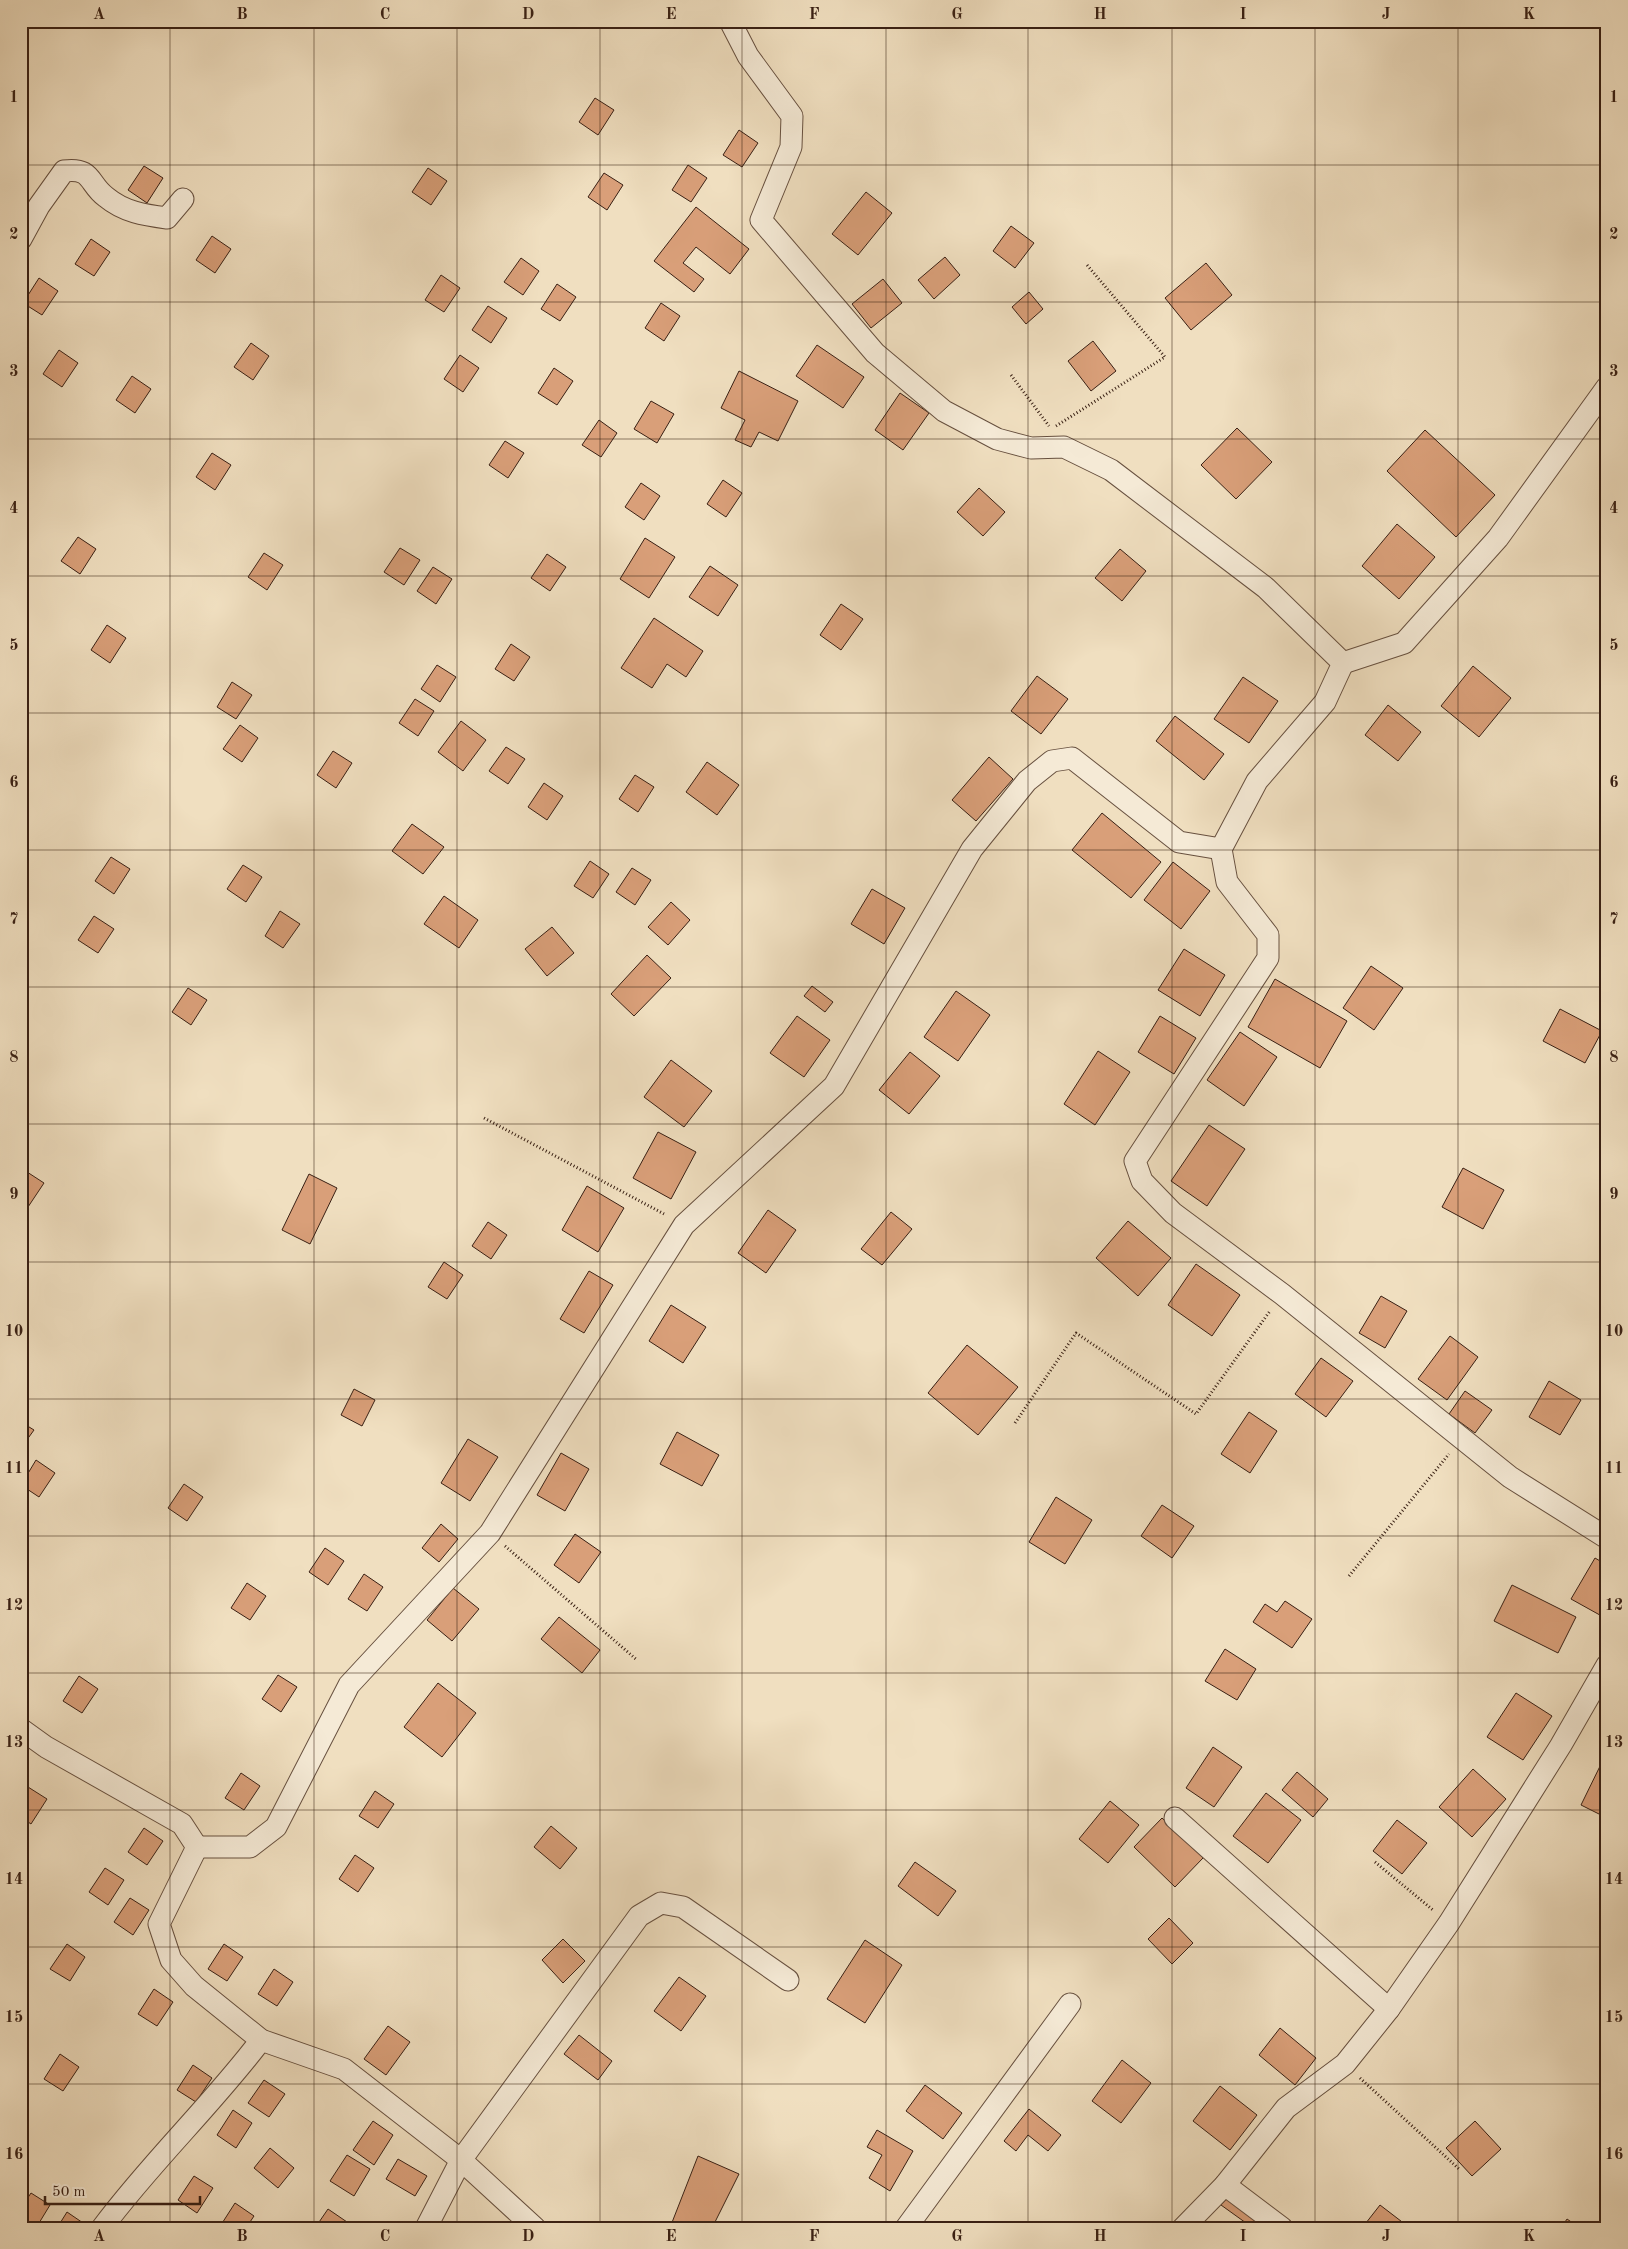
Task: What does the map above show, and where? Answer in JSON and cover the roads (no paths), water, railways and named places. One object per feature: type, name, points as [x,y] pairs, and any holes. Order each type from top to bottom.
[{"type":"street","points":[[730,21],[748,56],[792,116],[791,147],[760,220],[875,353],[944,411],[997,439],[1031,448],[1064,447],[1111,470],[1266,588],[1343,663]]},
{"type":"street","points":[[21,239],[39,206],[64,171],[77,169],[90,177],[105,197],[136,214],[167,218],[183,198]]},
{"type":"street","points":[[1607,387],[1498,538],[1404,643],[1343,663],[1325,702],[1257,781],[1221,849],[1227,882],[1268,935],[1268,958],[1135,1161],[1142,1181],[1173,1214],[1282,1294],[1510,1478],[1607,1538]]},
{"type":"street","points":[[197,1847],[250,1847],[276,1827],[349,1685],[490,1533],[684,1225],[834,1086],[972,849],[1027,781],[1052,762],[1072,758],[1179,842],[1221,849]]},
{"type":"street","points":[[1183,2228],[1225,2186],[1286,2108],[1345,2064],[1389,2010],[1449,1923],[1562,1744],[1607,1665]]},
{"type":"street","points":[[21,1729],[46,1747],[182,1824],[197,1847]]},
{"type":"street","points":[[1175,1818],[1389,2010]]},
{"type":"street","points":[[197,1847],[160,1924],[172,1960],[194,1986],[261,2040],[344,2069],[461,2160],[534,2228]]},
{"type":"street","points":[[426,2228],[461,2160],[639,1916],[661,1904],[683,1907],[788,1980]]},
{"type":"street","points":[[906,2228],[1070,2004]]},
{"type":"street","points":[[102,2228],[132,2187],[235,2074],[261,2040]]},
{"type":"street","points":[[1225,2186],[1282,2228]]}]
